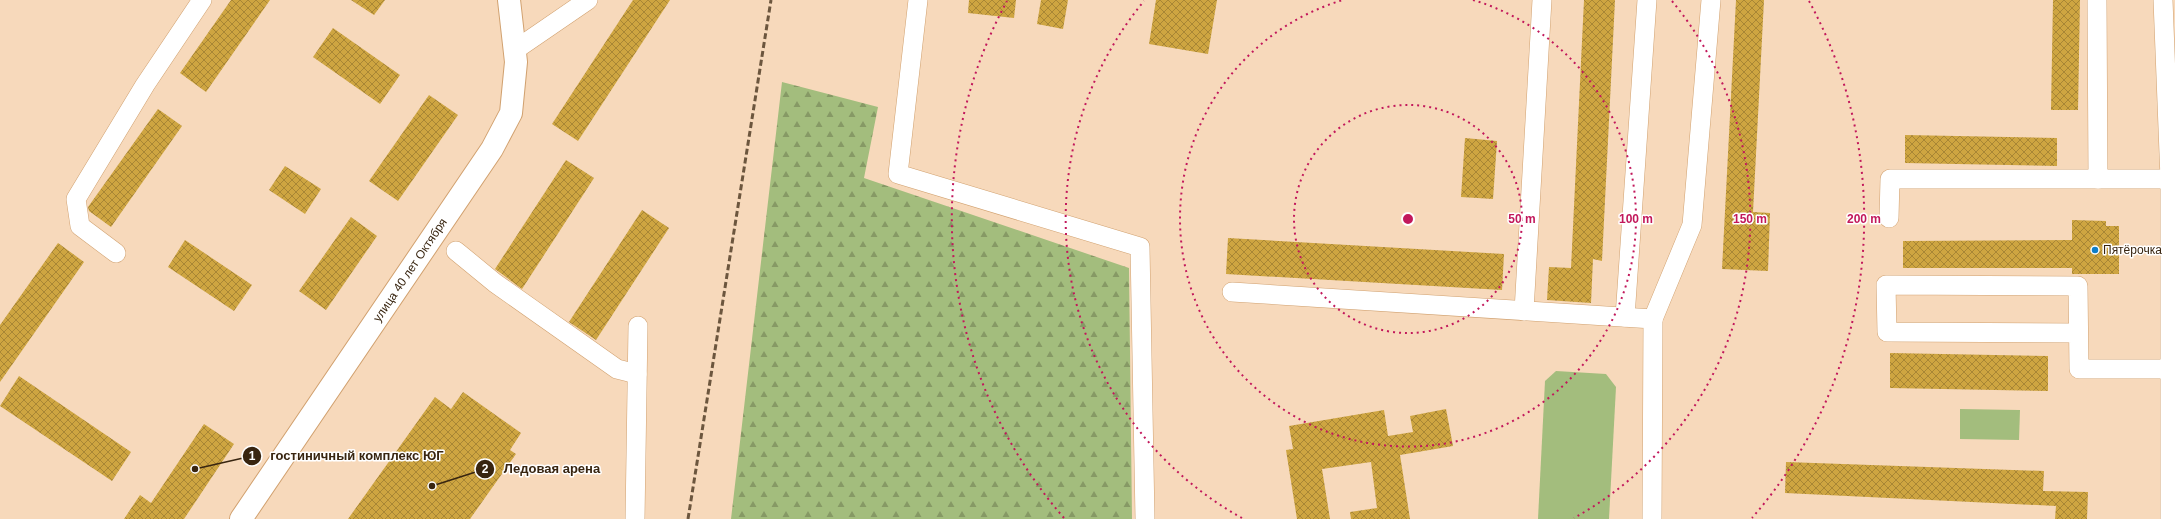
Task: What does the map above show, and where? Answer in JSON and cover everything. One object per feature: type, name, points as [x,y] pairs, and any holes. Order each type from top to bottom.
[{"type":"main road","name":"улица 40 лет Октября","points":[[241,519],[492,149],[511,113],[516,62],[509,0]]},
{"type":"street","points":[[116,253],[80,226],[76,199],[145,85],[202,0]]},
{"type":"street","points":[[515,50],[588,0]]},
{"type":"street","points":[[918,0],[898,174],[1140,247],[1145,519]]},
{"type":"street","points":[[1524,311],[1542,0]]},
{"type":"street","points":[[1625,317],[1648,0]]},
{"type":"street","points":[[1652,519],[1653,319],[1692,225],[1711,0]]},
{"type":"street","points":[[2097,0],[2098,179]]},
{"type":"street","points":[[2163,0],[2170,179],[2170,369],[2172,401],[2170,519]]},
{"type":"street","points":[[1889,218],[1890,179],[2170,179]]},
{"type":"street","points":[[456,251],[495,283],[617,369],[637,374]]},
{"type":"street","points":[[2078,333],[1887,332],[1886,285],[2078,286],[2079,369],[2170,369]]},
{"type":"street","points":[[1232,292],[1653,319]]},
{"type":"street","points":[[635,519],[638,326]]},
{"type":"green space","points":[[782,82],[878,107],[864,178],[1129,268],[1132,519],[731,519]]},
{"type":"green space","points":[[1556,371],[1606,374],[1616,387],[1609,519],[1538,519],[1545,381]]},
{"type":"green space","points":[[1960,409],[2020,410],[2019,440],[1960,439]]},
{"type":"building","points":[[231,0],[270,0],[206,92],[180,73]]},
{"type":"building","points":[[351,0],[385,0],[374,15]]},
{"type":"building","points":[[633,0],[670,0],[578,141],[552,124]]},
{"type":"building","points":[[969,0],[1016,0],[1014,18],[968,13]]},
{"type":"building","points":[[1041,0],[1068,0],[1063,29],[1037,24]]},
{"type":"building","points":[[1156,0],[1217,0],[1208,54],[1149,44]]},
{"type":"building","points":[[1584,0],[1615,0],[1602,261],[1593,259],[1591,303],[1547,300],[1549,267],[1571,268]]},
{"type":"building","points":[[1736,0],[1764,0],[1753,212],[1770,213],[1768,271],[1722,269]]},
{"type":"building","points":[[2053,0],[2080,0],[2078,110],[2051,110]]},
{"type":"building","points":[[333,28],[400,75],[380,104],[313,57]]},
{"type":"building","points":[[429,95],[458,115],[398,201],[369,181]]},
{"type":"building","points":[[158,109],[182,126],[111,227],[89,211],[88,207]]},
{"type":"building","points":[[1905,135],[2057,138],[2057,166],[1905,163]]},
{"type":"building","points":[[1465,138],[1497,141],[1493,199],[1461,197]]},
{"type":"building","points":[[566,160],[594,178],[522,289],[495,269]]},
{"type":"building","points":[[285,166],[321,189],[305,214],[269,190]]},
{"type":"building","points":[[642,210],[669,228],[596,340],[569,322]]},
{"type":"building","points":[[351,217],[377,236],[326,310],[299,291]]},
{"type":"building","points":[[2072,220],[2106,221],[2106,226],[2119,226],[2119,274],[2072,274],[2072,268],[1903,268],[1903,241],[2072,240]]},
{"type":"building","points":[[1228,238],[1504,254],[1502,290],[1226,274]]},
{"type":"building","points":[[185,240],[252,285],[234,311],[168,267]]},
{"type":"building","points":[[58,243],[84,262],[0,382],[0,325]]},
{"type":"building","points":[[1890,353],[2048,356],[2048,391],[1890,388]]},
{"type":"building","points":[[19,376],[131,452],[112,481],[0,406]]},
{"type":"building","points":[[463,392],[521,433],[510,450],[516,454],[470,519],[348,519],[435,397],[451,409]]},
{"type":"building","points":[[1446,409],[1453,446],[1400,455],[1410,519],[1351,519],[1350,512],[1377,508],[1371,462],[1322,469],[1330,519],[1297,519],[1286,450],[1293,449],[1289,426],[1384,410],[1388,436],[1413,432],[1410,416]]},
{"type":"building","points":[[204,424],[234,444],[184,519],[124,519],[140,495],[151,503]]},
{"type":"building","points":[[1786,462],[2044,471],[2043,491],[2088,492],[2087,519],[2055,519],[2056,506],[1785,493]]},
{"type":"railway","points":[[688,519],[771,0]]},
{"type":"place","name":"Пятёрочка","points":[[2095,250]]},
{"type":"place","name":"гостиничный комплекс ЮГ","points":[[195,469]]},
{"type":"place","name":"Ледовая арена","points":[[432,486]]}]
